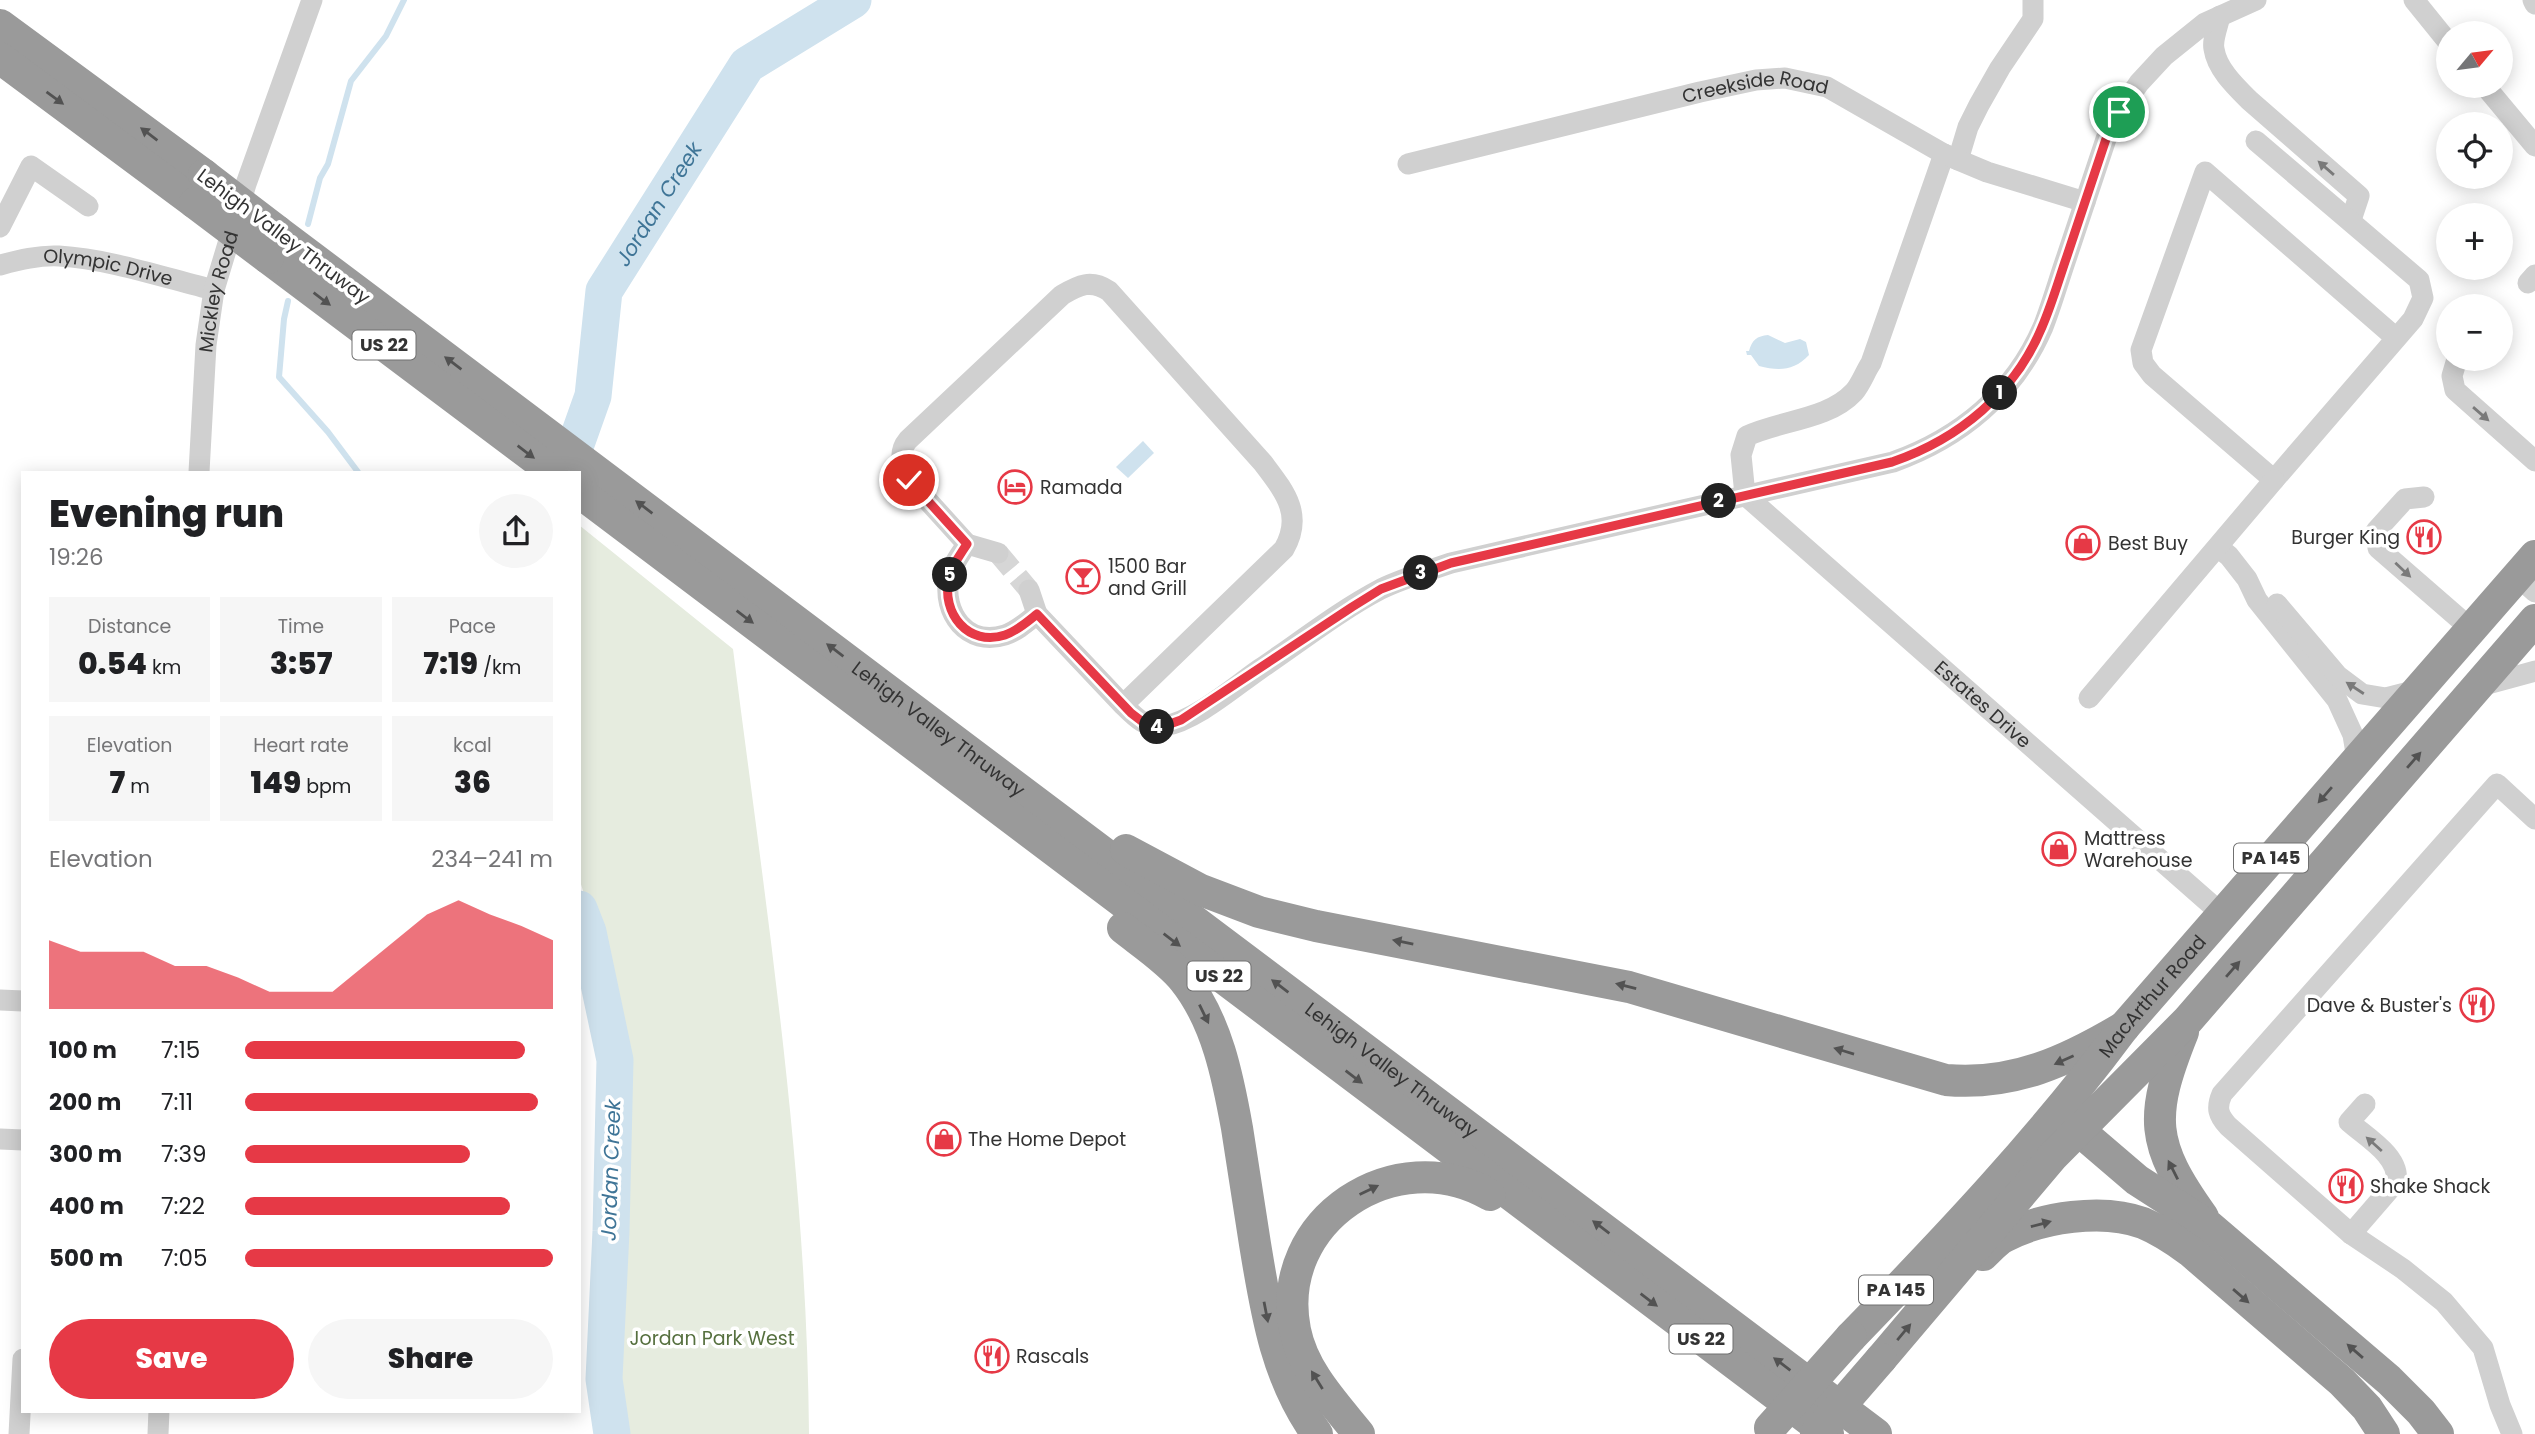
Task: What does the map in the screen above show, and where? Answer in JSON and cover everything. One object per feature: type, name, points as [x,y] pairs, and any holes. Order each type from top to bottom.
[{"type":"highway","name":"Lehigh Valley Thruway","points":[[0,25],[199,189],[574,471]]},
{"type":"highway","name":"Lehigh Valley Thruway","points":[[0,58],[199,189]]},
{"type":"highway","name":"Lehigh Valley Thruway","points":[[504,418],[552,471]]},
{"type":"highway","name":"Lehigh Valley Thruway","points":[[581,476],[695,562],[1046,809],[1876,1434]]},
{"type":"highway","name":"Lehigh Valley Thruway","points":[[581,493],[695,562],[864,707],[1828,1434]]},
{"type":"highway","name":"MacArthur Road","points":[[1816,1434],[1927,1304],[2068,1121],[2124,1027],[2470,628],[2529,574]]},
{"type":"highway","name":"MacArthur Road","points":[[1768,1431],[1851,1337],[2035,1141],[2068,1121],[2188,1020],[2535,621]]},
{"type":"highway","points":[[864,707],[1183,978],[1194,995],[1212,1032],[1226,1074],[1263,1297],[1275,1348],[1292,1390],[1317,1434]]},
{"type":"highway","points":[[1046,809],[1201,890],[1259,912],[1316,926],[1629,987],[1929,1077],[1983,1082],[2020,1076],[2074,1056],[2124,1027]]},
{"type":"highway","points":[[2188,1020],[2162,1089],[2162,1145],[2184,1190],[2210,1227]]},
{"type":"highway","points":[[2068,1121],[2143,1185],[2210,1227],[2389,1380],[2421,1412],[2438,1434]]},
{"type":"highway","points":[[1359,1434],[1318,1381],[1304,1356],[1295,1329],[1293,1285],[1298,1265],[1306,1246],[1332,1214],[1357,1196],[1383,1183],[1412,1177],[1444,1178],[1473,1185],[1575,1244]]},
{"type":"highway","points":[[1927,1304],[2002,1238],[2019,1231],[2056,1220],[2085,1216],[2113,1217],[2142,1223],[2173,1239],[2189,1251],[2342,1382],[2367,1408],[2384,1434]]},
{"type":"street","name":"Mickley Road","points":[[200,471],[206,345],[214,290],[246,184],[312,0]]},
{"type":"street","points":[[1745,495],[1741,455],[1747,436],[1828,410],[1854,392],[1871,363],[1951,157],[2000,68],[2033,19],[2033,0]]},
{"type":"street","points":[[1029,590],[1037,614],[1123,705],[1144,723],[1164,726],[1200,710],[1352,607],[1381,589],[1413,575],[1451,563],[1892,462],[1920,453],[1975,418],[2021,367],[2042,329],[2106,139],[2119,112],[2139,83],[2164,56],[2205,23],[2228,9],[2256,0]]},
{"type":"street","points":[[2414,0],[2436,27]]},
{"type":"street","points":[[2228,9],[2213,47],[2220,65],[2249,100],[2359,196],[2351,220]]},
{"type":"street","name":"Creekside Road","points":[[1408,164],[1700,92],[1756,80],[1785,78],[1827,87],[1951,157],[2026,186],[2085,202]]},
{"type":"street","points":[[2495,98],[2535,146]]},
{"type":"street","points":[[2089,698],[2413,319],[2423,298],[2419,280],[2256,141]]},
{"type":"street","points":[[0,227],[31,166],[88,206]]},
{"type":"street","points":[[2274,480],[2152,375],[2143,363],[2141,350],[2205,173],[2396,338]]},
{"type":"street","name":"Olympic Drive","points":[[0,265],[27,258],[57,256],[87,259],[214,290]]},
{"type":"street","points":[[998,552],[967,544],[909,480],[902,461],[903,446],[1062,295],[1088,283],[1100,285],[1109,291],[1262,463],[1278,483],[1294,522],[1284,549],[1123,705]]},
{"type":"street","points":[[2453,371],[2455,390],[2535,461]]},
{"type":"street","name":"Estates Drive","points":[[1745,495],[2222,914]]},
{"type":"street","points":[[2424,497],[2405,499],[2376,531],[2378,548],[2470,628]]},
{"type":"street","points":[[967,544],[955,562],[947,592],[953,616],[962,627],[979,636],[1003,635],[1016,630],[1037,614]]},
{"type":"street","points":[[2218,547],[2229,556],[2247,579],[2257,600],[2344,712],[2353,735],[2357,760]]},
{"type":"street","points":[[2247,579],[2267,594],[2338,676],[2362,694],[2386,698],[2419,689]]},
{"type":"street","points":[[2477,687],[2535,671]]},
{"type":"street","points":[[2512,1434],[2500,1405],[2483,1348],[2444,1302],[2403,1269],[2351,1234],[2228,1126],[2220,1116],[2217,1105],[2222,1094],[2497,784],[2535,819]]},
{"type":"street","points":[[0,1000],[21,1001]]},
{"type":"street","points":[[2351,1234],[2396,1182],[2397,1175],[2397,1167],[2391,1159],[2349,1122],[2365,1104]]},
{"type":"street","points":[[0,1139],[21,1140]]},
{"type":"street","points":[[19,1434],[21,1396]]},
{"type":"street","points":[[158,1434],[159,1413]]},
{"type":"green space","name":"Jordan Park West","points":[[581,527],[733,649],[783,1040],[793,1139],[807,1335],[809,1434],[624,1434],[620,1409],[616,1328],[625,1165],[625,1064],[605,960],[581,884]]},
{"type":"water","points":[[1768,335],[1785,343],[1800,339],[1806,342],[1809,355],[1792,367],[1773,369],[1759,366],[1746,351],[1749,351],[1756,339]]},
{"type":"water","points":[[1143,441],[1154,453],[1128,478],[1116,467]]},
{"type":"waterway","points":[[308,224],[351,81],[386,36],[404,0]]},
{"type":"waterway","name":"Jordan Creek","points":[[566,471],[593,396],[604,291],[747,65],[853,0]]},
{"type":"waterway","points":[[288,301],[279,377],[328,432],[357,471]]},
{"type":"waterway","name":"Jordan Creek","points":[[581,914],[588,932],[615,1060],[604,1379],[612,1434]]},
{"type":"tunnel","points":[[998,553],[1029,590]]},
{"type":"place","name":"Ramada","points":[[1015,487]]},
{"type":"place","name":"Burger King","points":[[2424,537]]},
{"type":"place","name":"Best Buy","points":[[2083,543]]},
{"type":"place","name":"1500 Bar and Grill","points":[[1083,577]]},
{"type":"place","name":"Mattress Warehouse","points":[[2059,849]]},
{"type":"place","name":"Dave & Buster's","points":[[2477,1005]]},
{"type":"place","name":"The Home Depot","points":[[944,1139]]},
{"type":"place","name":"Shake Shack","points":[[2346,1186]]},
{"type":"place","name":"Rascals","points":[[992,1356]]},
{"type":"route","points":[[909,480],[967,544],[955,562],[947,592],[953,616],[962,627],[971,634],[992,637],[1016,630],[1037,614],[1131,713],[1154,727],[1164,726],[1200,710],[1352,607],[1381,589],[1413,575],[1451,563],[1892,462],[1920,453],[1952,435],[1975,418],[1999,394],[2021,367],[2042,329],[2106,139],[2119,112]]}]
